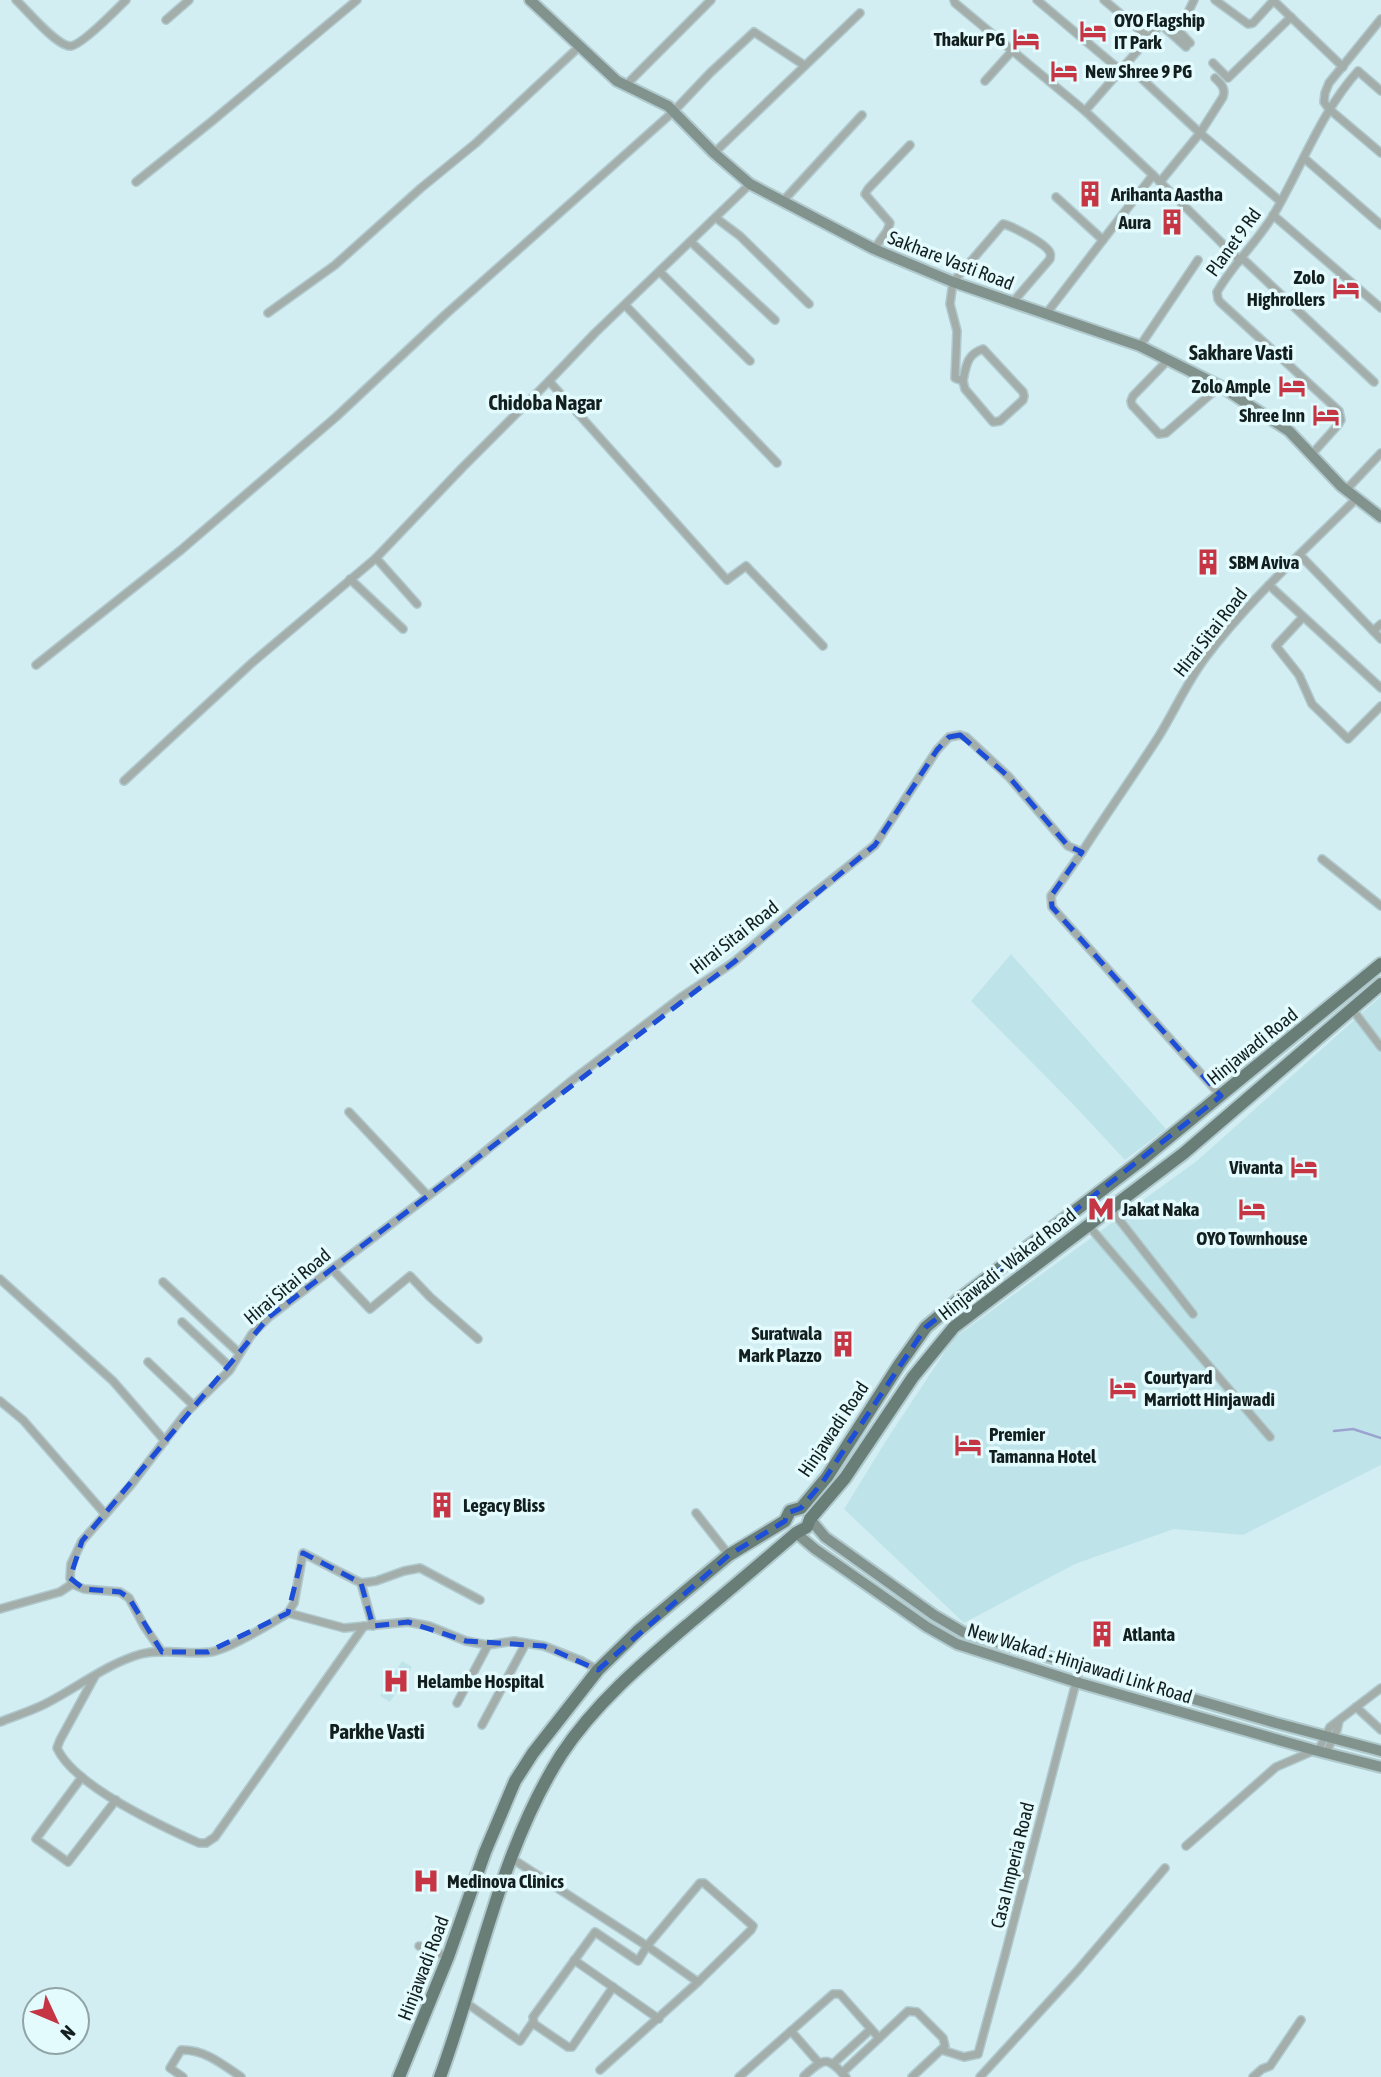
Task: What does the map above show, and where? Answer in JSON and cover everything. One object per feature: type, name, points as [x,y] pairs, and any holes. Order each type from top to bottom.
[{"type":"main road","name":"Sakhare Vasti Road","points":[[530,0],[617,81],[668,106],[714,153],[750,184],[874,249],[953,282],[1140,346],[1220,386],[1289,431],[1346,490],[1381,517]]},
{"type":"main road","name":"Hinjawadi Road","points":[[405,2074],[485,1852],[522,1769],[598,1670],[639,1630],[729,1555],[785,1521],[790,1511],[801,1508],[827,1477],[926,1327],[1221,1096],[1381,964]]},
{"type":"main road","name":"Hinjawadi - Wakad Road","points":[[796,1533],[807,1527],[810,1519],[845,1478],[913,1377],[954,1327],[1184,1153],[1381,984]]},
{"type":"main road","points":[[801,1508],[807,1512],[810,1519]]},
{"type":"main road","name":"New Wakad - Hinjawadi Link Road","points":[[810,1519],[825,1537],[962,1632],[1381,1751]]},
{"type":"main road","points":[[440,2077],[510,1857],[532,1808],[562,1754],[599,1706],[642,1663],[796,1533],[788,1529],[785,1521]]},
{"type":"main road","name":"New Wakad - Hinjawadi Link Road","points":[[796,1533],[893,1604],[957,1644],[1076,1682],[1319,1752],[1381,1767]]},
{"type":"main road","points":[[543,1740],[562,1754]]},
{"type":"street","points":[[16,0],[58,41],[69,46],[87,37],[127,0]]},
{"type":"street","points":[[166,20],[189,0]]},
{"type":"street","points":[[136,182],[357,0]]},
{"type":"street","points":[[626,85],[711,0]]},
{"type":"street","points":[[954,0],[1085,111],[1374,382]]},
{"type":"street","points":[[1037,0],[1123,67],[1280,201]]},
{"type":"street","points":[[1104,0],[1148,37]]},
{"type":"street","points":[[1085,111],[1160,25],[1188,45],[1179,31],[1194,0]]},
{"type":"street","points":[[1215,0],[1248,24],[1253,23],[1274,0],[1343,67]]},
{"type":"street","points":[[714,153],[860,13]]},
{"type":"street","points":[[1213,63],[1228,78],[1291,17]]},
{"type":"street","name":"Planet 9 Rd","points":[[1312,454],[1338,425],[1341,420],[1339,411],[1218,299],[1218,290],[1273,215],[1304,158],[1329,109],[1324,102],[1325,93],[1381,19]]},
{"type":"street","points":[[36,665],[181,550],[336,418],[446,314],[673,112],[754,33],[804,65]]},
{"type":"street","points":[[268,313],[335,265],[431,179],[476,143],[580,46]]},
{"type":"street","points":[[985,80],[1012,51]]},
{"type":"street","points":[[1381,91],[1358,71],[1329,109],[1381,153]]},
{"type":"street","points":[[1335,77],[1343,88]]},
{"type":"street","points":[[1160,182],[1200,132],[1223,97],[1223,86],[1215,78]]},
{"type":"street","points":[[783,201],[862,115]]},
{"type":"street","points":[[874,249],[890,223],[865,194],[910,145]]},
{"type":"street","points":[[1304,158],[1381,225]]},
{"type":"street","points":[[1046,314],[1153,175]]},
{"type":"street","points":[[124,781],[253,662],[376,558],[625,305],[750,184]]},
{"type":"street","points":[[1056,198],[1103,240]]},
{"type":"street","points":[[1273,215],[1381,308]]},
{"type":"street","points":[[716,218],[740,236],[809,304]]},
{"type":"street","points":[[963,381],[955,378],[957,331],[950,304],[953,282],[1000,226],[1008,225],[1051,254],[1050,259],[1012,303]]},
{"type":"street","points":[[691,242],[775,320]]},
{"type":"street","points":[[1140,346],[1198,260]]},
{"type":"street","points":[[660,272],[750,361]]},
{"type":"street","points":[[625,305],[777,463]]},
{"type":"street","points":[[983,349],[1023,392],[1023,400],[1000,421],[993,422],[965,390],[963,381],[967,360],[983,349]]},
{"type":"street","points":[[1168,360],[1132,396],[1131,401],[1159,434],[1166,433],[1220,386]]},
{"type":"street","points":[[549,381],[727,580],[746,566],[823,646]]},
{"type":"street","points":[[1346,490],[1381,453]]},
{"type":"street","name":"Hirai Sitai Road","points":[[71,1581],[71,1564],[82,1541],[131,1485],[193,1405],[231,1368],[252,1334],[269,1317],[680,998],[734,962],[875,845],[937,750],[949,737],[966,737],[1009,778],[1068,846],[1082,852],[1155,741],[1204,659],[1269,585],[1357,498]]},
{"type":"street","points":[[1300,555],[1381,639]]},
{"type":"street","points":[[376,558],[417,604]]},
{"type":"street","points":[[350,579],[403,629]]},
{"type":"street","points":[[1269,585],[1381,688]]},
{"type":"street","points":[[1303,617],[1276,646],[1299,676],[1312,704],[1348,739],[1381,706]]},
{"type":"street","points":[[1373,631],[1381,624]]},
{"type":"street","points":[[1082,852],[1051,897],[1052,907],[1221,1096]]},
{"type":"street","points":[[1322,859],[1381,906]]},
{"type":"street","points":[[1352,1010],[1381,1047]]},
{"type":"street","points":[[349,1112],[428,1196]]},
{"type":"street","points":[[1111,1208],[1193,1314]]},
{"type":"street","points":[[1088,1225],[1270,1437]]},
{"type":"street","points":[[332,1269],[370,1309],[410,1276],[478,1339]]},
{"type":"street","points":[[0,1279],[113,1381],[165,1441]]},
{"type":"street","points":[[163,1282],[239,1353]]},
{"type":"street","points":[[182,1322],[231,1368]]},
{"type":"street","points":[[148,1362],[193,1405]]},
{"type":"street","points":[[0,1401],[23,1420],[106,1514]]},
{"type":"street","points":[[695,1513],[729,1555]]},
{"type":"street","points":[[0,1722],[45,1704],[97,1674],[141,1654],[162,1651],[216,1651],[288,1613],[294,1604],[303,1553],[361,1583],[420,1568],[480,1600]]},
{"type":"street","points":[[0,1609],[60,1592],[71,1581],[84,1589],[120,1592],[129,1598],[162,1651]]},
{"type":"street","points":[[361,1583],[373,1626]]},
{"type":"street","points":[[288,1613],[344,1628],[408,1622],[429,1626],[466,1641],[488,1645],[514,1641],[544,1646],[598,1670]]},
{"type":"street","points":[[97,1674],[57,1748],[60,1756],[82,1777],[137,1814],[199,1843],[206,1843],[215,1837],[364,1626]]},
{"type":"street","points":[[482,1726],[526,1643]]},
{"type":"street","points":[[457,1703],[488,1645]]},
{"type":"street","name":"Casa Imperia Road","points":[[978,2054],[1080,1667]]},
{"type":"street","points":[[1186,1846],[1276,1767],[1319,1752],[1329,1737],[1330,1727],[1381,1688]]},
{"type":"street","points":[[1356,1707],[1381,1730]]},
{"type":"street","points":[[82,1777],[36,1839],[68,1862],[116,1800]]},
{"type":"street","points":[[510,1857],[698,1982]]},
{"type":"street","points":[[980,2077],[1078,1970],[1165,1868]]},
{"type":"street","points":[[464,2002],[520,2041],[533,2022],[533,2017],[595,1932],[638,1961],[696,1885],[704,1883],[753,1926],[751,1930],[659,2019],[600,2070]]},
{"type":"street","points":[[419,1946],[449,1957]]},
{"type":"street","points":[[574,1960],[659,2019]]},
{"type":"street","points":[[533,2022],[539,2029],[572,2047],[613,1987]]},
{"type":"street","points":[[739,2077],[833,1994],[839,1994],[879,2038]]},
{"type":"street","points":[[804,2076],[819,2063],[826,2062],[834,2063],[844,2075],[908,2011],[913,2011],[943,2038],[945,2046],[912,2077]]},
{"type":"street","points":[[1253,2077],[1270,2066],[1301,2020]]},
{"type":"street","points":[[834,2063],[871,2029]]},
{"type":"street","points":[[791,2031],[819,2063]]},
{"type":"street","points":[[183,2077],[170,2068],[181,2050],[192,2049],[240,2077]]},
{"type":"street","points":[[942,2050],[964,2057],[978,2054],[991,2064]]},
{"type":"highlighted area","points":[[960,735],[1009,777],[1068,846],[1082,852],[1051,896],[1052,907],[1221,1096],[926,1327],[822,1483],[801,1508],[787,1513],[785,1521],[729,1555],[598,1670],[544,1646],[466,1641],[408,1622],[373,1626],[361,1583],[303,1553],[288,1613],[208,1652],[162,1652],[129,1598],[120,1592],[84,1589],[70,1578],[82,1541],[269,1317],[734,962],[875,845],[937,750],[949,737]]},
{"type":"shaded area","points":[[1011,954],[1166,1129],[1125,1160],[971,1001]]},
{"type":"shaded area","points":[[1381,996],[1381,1465],[1243,1535],[1174,1529],[1075,1564],[964,1623],[844,1509],[954,1338],[1198,1160]]},
{"type":"shaded area","name":"Helambe Hospital","points":[[402,1661],[412,1667],[390,1702],[380,1696]]},
{"type":"waterway","points":[[1334,1431],[1353,1429],[1381,1438]]},
{"type":"place","name":"OYO Flagship IT Park","points":[[1093,31]]},
{"type":"place","name":"Thakur PG","points":[[1026,39]]},
{"type":"place","name":"New Shree 9 PG","points":[[1064,71]]},
{"type":"place","name":"Arihanta Aastha","points":[[1090,194]]},
{"type":"place","name":"Aura","points":[[1172,222]]},
{"type":"place","name":"Zolo Highrollers","points":[[1346,288]]},
{"type":"place","name":"Zolo Ample","points":[[1292,386]]},
{"type":"place","name":"Shree Inn","points":[[1326,415]]},
{"type":"place","name":"SBM Aviva","points":[[1208,562]]},
{"type":"place","name":"Vivanta","points":[[1304,1167]]},
{"type":"place","name":"Jakat Naka","points":[[1101,1209]]},
{"type":"place","name":"OYO Townhouse","points":[[1252,1209]]},
{"type":"place","name":"Suratwala Mark Plazzo","points":[[843,1344]]},
{"type":"place","name":"Courtyard Marriott Hinjawadi","points":[[1123,1388]]},
{"type":"place","name":"Premier Tamanna Hotel","points":[[968,1445]]},
{"type":"place","name":"Legacy Bliss","points":[[442,1505]]},
{"type":"place","name":"Atlanta","points":[[1102,1634]]},
{"type":"place","name":"Helambe Hospital","points":[[396,1681]]},
{"type":"place","name":"Medinova Clinics","points":[[426,1881]]},
{"type":"district","name":"Sakhare Vasti","points":[[1241,352]]},
{"type":"district","name":"Chidoba Nagar","points":[[545,402]]},
{"type":"district","name":"Parkhe Vasti","points":[[377,1731]]}]
